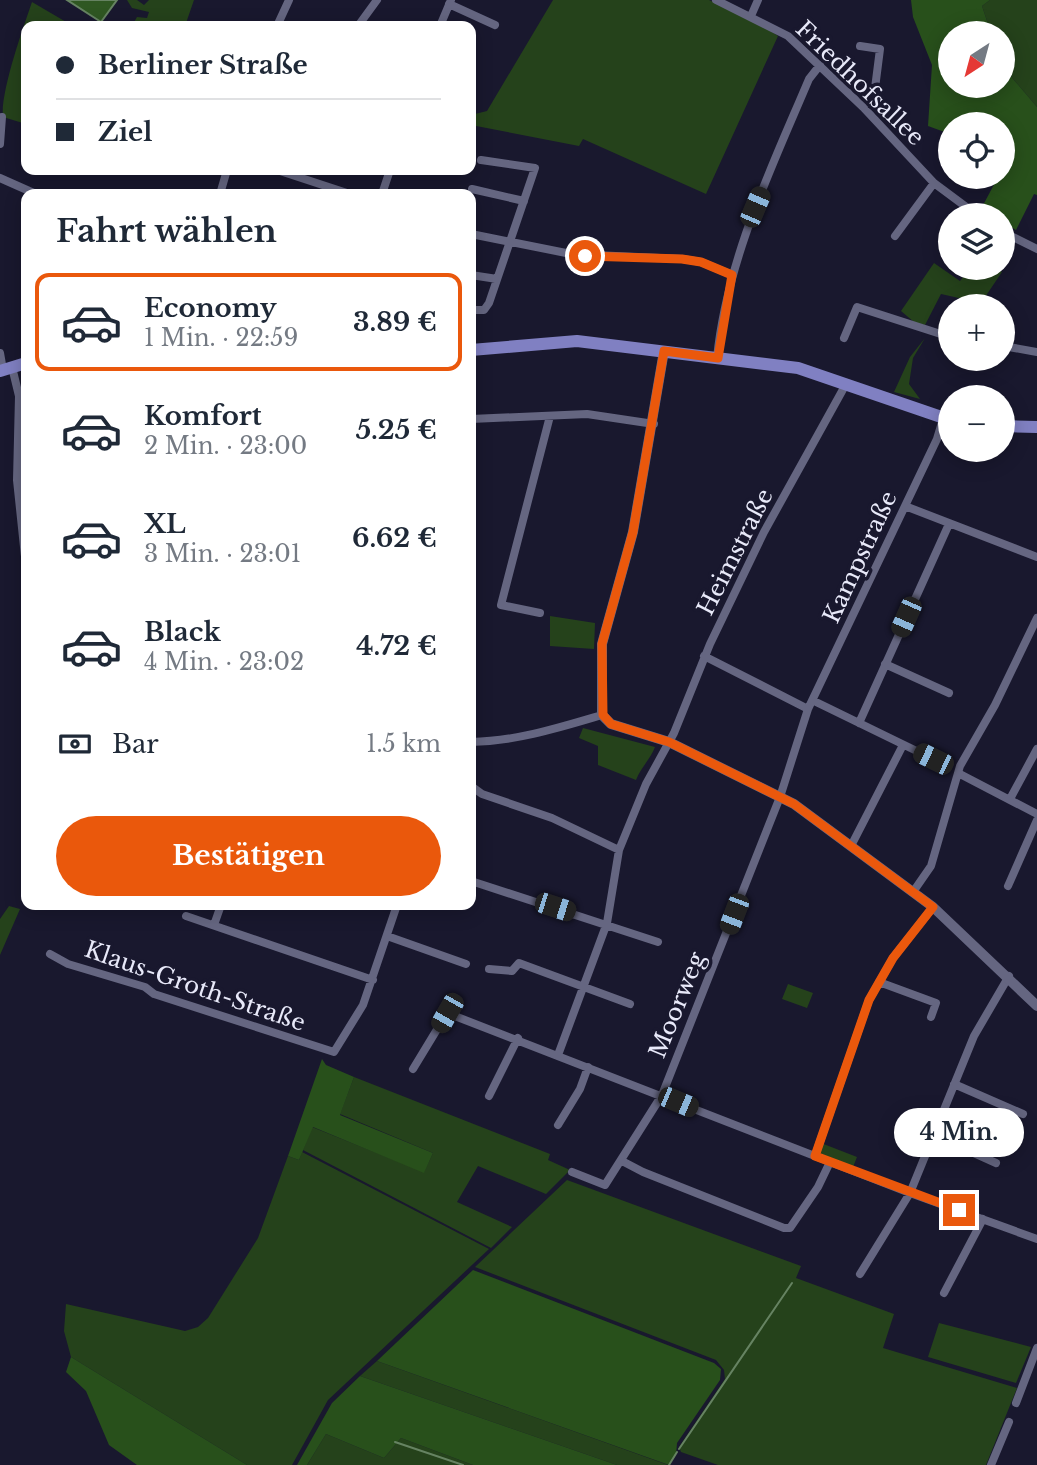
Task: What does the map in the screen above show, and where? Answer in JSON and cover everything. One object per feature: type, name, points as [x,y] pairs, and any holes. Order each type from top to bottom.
[{"type":"main road","points":[[476,349],[577,341],[798,368],[938,417]]},
{"type":"main road","points":[[1015,426],[1037,427]]},
{"type":"street","points":[[279,21],[289,0]]},
{"type":"street","points":[[362,21],[377,0]]},
{"type":"street","name":"Friedhofsallee","points":[[716,0],[788,36],[863,107],[934,183],[960,203]]},
{"type":"street","points":[[751,16],[758,0]]},
{"type":"street","points":[[442,21],[450,2],[495,25]]},
{"type":"street","points":[[860,46],[880,49],[874,96],[863,107]]},
{"type":"street","points":[[718,358],[732,275],[755,207],[809,79],[820,65]]},
{"type":"street","points":[[0,144],[2,117]]},
{"type":"street","points":[[476,310],[484,310],[497,279],[535,168],[481,160]]},
{"type":"street","points":[[292,175],[335,189]]},
{"type":"street","points":[[304,179],[305,175]]},
{"type":"street","points":[[0,178],[25,189]]},
{"type":"street","points":[[895,236],[934,183]]},
{"type":"street","points":[[476,190],[524,201]]},
{"type":"street","points":[[476,235],[599,257],[682,259],[701,262],[732,275]]},
{"type":"street","points":[[1015,238],[1037,249]]},
{"type":"street","points":[[476,276],[497,279]]},
{"type":"street","points":[[844,338],[857,307],[938,333]]},
{"type":"street","points":[[1015,348],[1037,352]]},
{"type":"street","points":[[664,351],[633,532],[602,644],[603,715],[611,724],[669,742],[780,797],[933,907],[1009,976],[1037,1006]]},
{"type":"street","points":[[0,353],[19,397],[17,480],[21,518]]},
{"type":"street","name":"Heimstraße","points":[[558,1055],[607,923],[619,850],[646,784],[669,742],[704,656],[764,533],[846,384]]},
{"type":"street","points":[[540,613],[501,605],[550,416]]},
{"type":"street","points":[[476,419],[616,416],[653,424]]},
{"type":"street","name":"Kampstraße","points":[[808,709],[938,437]]},
{"type":"street","points":[[905,506],[1037,557]]},
{"type":"street","points":[[859,723],[949,524]]},
{"type":"street","points":[[913,892],[931,866],[958,772],[1037,618]]},
{"type":"street","points":[[704,656],[808,709]]},
{"type":"street","points":[[885,664],[949,693]]},
{"type":"street","points":[[814,701],[933,759]]},
{"type":"street","name":"Moorweg","points":[[572,1172],[605,1185],[662,1095],[780,797],[808,709]]},
{"type":"street","points":[[476,742],[535,735],[603,715]]},
{"type":"street","points":[[851,846],[903,745]]},
{"type":"street","points":[[1010,799],[1037,749]]},
{"type":"street","points":[[958,772],[1037,814]]},
{"type":"street","points":[[476,790],[575,827],[619,850]]},
{"type":"street","points":[[1008,886],[1037,820]]},
{"type":"street","points":[[476,883],[607,923],[658,942]]},
{"type":"street","points":[[815,1156],[869,1000],[893,958],[933,907]]},
{"type":"street","points":[[214,925],[219,910]]},
{"type":"street","points":[[186,916],[373,980],[394,910]]},
{"type":"street","points":[[387,936],[466,964]]},
{"type":"street","name":"Klaus-Groth-Straße","points":[[50,954],[68,964],[145,987],[154,994],[330,1052],[337,1049],[363,1005],[373,980]]},
{"type":"street","points":[[489,969],[512,971],[519,963],[630,1004]]},
{"type":"street","points":[[860,1274],[867,1258],[910,1193],[979,1027],[1009,976]]},
{"type":"street","points":[[879,982],[936,1003],[931,1017]]},
{"type":"street","points":[[414,1069],[447,1013],[518,1038],[910,1193],[1037,1239]]},
{"type":"street","points":[[489,1096],[518,1038]]},
{"type":"street","points":[[558,1125],[580,1089],[588,1067]]},
{"type":"street","points":[[954,1084],[1023,1114]]},
{"type":"street","points":[[934,1135],[996,1163]]},
{"type":"street","points":[[622,1161],[643,1172],[784,1228],[790,1228],[818,1187],[830,1162]]},
{"type":"street","points":[[944,1293],[983,1219]]},
{"type":"street","points":[[1016,1403],[1037,1348]]},
{"type":"street","points":[[991,1465],[1009,1422]]},
{"type":"shaded area","points":[[67,0],[117,0],[99,21]]},
{"type":"shaded area","points":[[127,0],[137,0],[144,5],[149,0],[194,0],[187,21],[135,21],[137,17],[147,18],[149,12],[132,8]]},
{"type":"shaded area","points":[[553,0],[709,0],[757,22],[778,36],[706,194],[583,139],[579,146],[476,126],[476,114],[487,111]]},
{"type":"shaded area","points":[[911,0],[990,0],[982,6],[987,21],[938,21],[938,98],[1015,98],[1015,81],[1037,107],[1037,195],[1034,194],[1016,230],[1015,203],[984,203],[992,189],[1015,189],[1015,112],[938,112],[938,130],[928,126],[932,65],[913,17]]},
{"type":"shaded area","points":[[990,0],[1037,0],[1037,107],[1015,81],[1015,21],[987,21],[982,6]]},
{"type":"shaded area","points":[[32,2],[64,21],[26,21]]},
{"type":"shaded area","points":[[21,36],[21,122],[3,117],[5,93]]},
{"type":"shaded area","points":[[934,263],[938,266],[938,280],[997,280],[987,294],[938,294],[938,300],[925,325],[914,322],[901,311]]},
{"type":"shaded area","points":[[925,338],[913,358],[909,384],[920,399],[894,392],[910,357]]},
{"type":"shaded area","points":[[550,616],[595,623],[594,649],[550,646]]},
{"type":"shaded area","points":[[583,728],[655,747],[636,780],[598,765],[598,746],[579,738]]},
{"type":"shaded area","points":[[9,906],[20,909],[0,955],[0,919]]},
{"type":"shaded area","points":[[788,984],[813,993],[807,1008],[782,999]]},
{"type":"shaded area","points":[[322,1059],[326,1065],[354,1077],[340,1115],[433,1153],[424,1173],[313,1127],[299,1160],[288,1156]]},
{"type":"shaded area","points":[[354,1077],[550,1154],[548,1160],[570,1170],[546,1194],[478,1166],[457,1202],[512,1227],[491,1248],[303,1150],[312,1127],[424,1172],[433,1153],[340,1114]]},
{"type":"shaded area","points":[[821,1143],[857,1157],[853,1167],[818,1154]]},
{"type":"shaded area","points":[[302,1152],[489,1249],[328,1400],[292,1465],[247,1465],[71,1357],[64,1331],[66,1304],[185,1331],[198,1327],[208,1318],[258,1238],[288,1156],[299,1160]]},
{"type":"shaded area","points":[[567,1180],[801,1266],[796,1278],[894,1314],[883,1348],[1017,1388],[986,1465],[718,1465],[681,1452],[679,1447],[725,1379],[724,1370],[716,1360],[475,1267]]},
{"type":"shaded area","points":[[473,1270],[714,1363],[721,1369],[720,1380],[677,1443],[676,1455],[669,1465],[377,1361]]},
{"type":"shaded area","points":[[939,1323],[1031,1347],[1016,1383],[928,1357]]},
{"type":"shaded area","points":[[71,1357],[247,1465],[137,1465],[109,1445],[86,1391],[66,1372]]},
{"type":"shaded area","points":[[377,1361],[668,1465],[617,1465],[360,1376]]},
{"type":"shaded area","points":[[360,1376],[617,1465],[473,1465],[401,1438],[384,1458],[326,1434],[307,1465],[297,1465],[332,1403]]},
{"type":"shaded area","points":[[326,1434],[384,1458],[401,1438],[473,1465],[307,1465]]},
{"type":"waterway","points":[[679,1449],[792,1283]]},
{"type":"waterway","points":[[395,1442],[463,1465]]},
{"type":"waterway","points":[[669,1465],[677,1452]]},
{"type":"route","points":[[585,256],[682,259],[701,262],[732,275],[725,303],[718,358],[664,351],[653,429],[633,532],[602,644],[600,706],[603,715],[611,724],[669,742],[794,804],[933,907],[893,958],[869,1000],[815,1156],[959,1210]]}]
